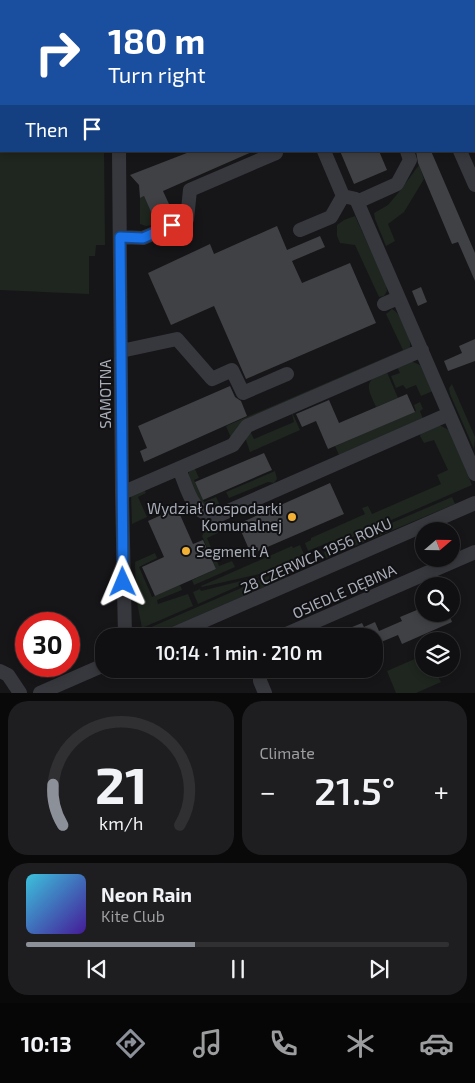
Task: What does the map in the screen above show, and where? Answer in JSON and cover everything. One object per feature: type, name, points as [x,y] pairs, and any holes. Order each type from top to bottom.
[{"type":"street","name":"SAMOTNA","points":[[119,152],[122,493],[126,628]]},
{"type":"street","points":[[120,237],[143,238],[187,219],[190,190],[276,152]]},
{"type":"street","points":[[324,152],[343,196]]},
{"type":"street","points":[[357,202],[397,184],[410,160],[406,152]]},
{"type":"street","points":[[460,152],[475,185]]},
{"type":"street","points":[[343,196],[356,199],[475,474]]},
{"type":"street","points":[[300,230],[331,216],[343,196]]},
{"type":"street","points":[[384,304],[398,298]]},
{"type":"street","points":[[121,352],[177,339],[212,379],[232,370],[243,393],[287,374]]},
{"type":"street","points":[[122,493],[233,445],[248,426],[422,350]]},
{"type":"street","points":[[179,468],[197,510],[207,516],[217,516],[449,414]]},
{"type":"street","name":"28 CZERWCA 1956 ROKU","points":[[188,628],[475,503]]},
{"type":"street","name":"OSIEDLE DĘBINA","points":[[300,628],[475,552]]},
{"type":"street","points":[[40,693],[95,669]]},
{"type":"street","points":[[0,671],[8,675],[20,693]]},
{"type":"street","points":[[260,678],[266,693]]},
{"type":"shaded area","points":[[0,152],[104,152],[105,245],[96,245],[95,256],[89,256],[89,294],[0,290]]},
{"type":"shaded area","points":[[419,165],[424,179],[404,212],[388,224],[395,241],[386,246],[374,213],[388,205]]},
{"type":"shaded area","points":[[144,196],[157,224],[146,226],[140,224],[140,198]]},
{"type":"shaded area","points":[[355,216],[386,283],[387,291],[384,296],[379,297],[355,245],[340,243],[337,236],[337,225]]},
{"type":"shaded area","points":[[392,309],[400,316],[406,328],[410,340],[409,350],[234,438],[185,459],[231,438],[226,426],[403,350],[386,314]]},
{"type":"shaded area","points":[[411,361],[420,365],[433,391],[421,396],[416,385],[406,389],[403,385],[396,388],[391,376],[400,373],[396,365]]},
{"type":"shaded area","points":[[386,370],[398,398],[376,407],[370,394],[369,385],[374,378]]},
{"type":"shaded area","points":[[452,384],[475,437],[474,449],[450,394],[449,388]]},
{"type":"shaded area","points":[[420,402],[423,409],[420,411],[423,419],[339,455],[335,446],[416,411],[414,405]]},
{"type":"shaded area","points":[[291,410],[300,430],[250,452],[245,437],[250,431],[254,439],[294,422]]},
{"type":"shaded area","points":[[439,425],[449,430],[472,485],[336,544],[334,540],[308,551],[305,543],[311,540],[311,538],[365,514],[362,508],[368,506],[372,514],[441,484],[437,475],[448,470],[434,440],[424,443],[420,436],[421,433]]},
{"type":"shaded area","points":[[194,467],[199,478],[194,480],[204,502],[216,497],[221,507],[207,508],[197,496],[191,485],[189,475],[189,470]]},
{"type":"shaded area","points":[[275,471],[277,479],[274,483],[268,482],[229,498],[226,492]]},
{"type":"shaded area","points":[[144,489],[146,493],[138,497],[147,517],[132,524],[131,495]]},
{"type":"shaded area","points":[[452,497],[455,504],[326,558],[324,552]]},
{"type":"shaded area","points":[[213,524],[218,533],[207,538],[219,566],[232,561],[235,567],[194,585],[192,580],[216,569],[202,536],[208,525]]},
{"type":"shaded area","points":[[300,545],[305,557],[265,575],[264,573],[201,586],[292,546],[293,548]]},
{"type":"shaded area","points":[[155,553],[157,558],[139,567],[152,597],[180,585],[182,590],[157,600],[158,604],[188,594],[193,606],[142,628],[136,597],[135,562]]},
{"type":"shaded area","points":[[287,568],[290,574],[287,577],[170,628],[149,628]]},
{"type":"shaded area","points":[[261,576],[198,604],[193,592],[200,589],[201,591]]},
{"type":"shaded area","points":[[415,659],[415,677],[438,677],[441,682],[416,693],[396,693],[387,671]]},
{"type":"building","points":[[189,152],[252,152],[163,191],[174,215],[156,223],[144,196],[140,198],[139,185],[130,175]]},
{"type":"building","points":[[340,152],[379,152],[387,170],[354,184]]},
{"type":"building","points":[[416,152],[431,152],[475,253],[475,281],[458,242],[452,244],[418,163]]},
{"type":"building","points":[[277,226],[287,250],[320,236],[325,247],[292,261],[302,283],[350,263],[376,323],[246,379],[214,306],[171,325],[148,273],[210,244],[214,254]]},
{"type":"building","points":[[421,287],[427,302],[418,306],[412,291]]},
{"type":"building","points":[[475,339],[475,361],[448,371],[444,361],[462,353],[459,346]]},
{"type":"building","points":[[230,386],[235,397],[241,401],[247,416],[144,462],[140,451],[147,448],[138,426]]},
{"type":"building","points":[[407,394],[415,412],[328,449],[316,421],[302,427],[296,414],[329,400],[339,423]]},
{"type":"building","points":[[264,453],[272,470],[203,500],[195,482]]},
{"type":"building","points":[[330,483],[344,514],[251,554],[238,524]]},
{"type":"building","name":"Segment A","points":[[177,508],[193,544],[203,540],[216,569],[155,596],[142,567],[164,557],[148,521]]},
{"type":"building","points":[[415,611],[415,622],[452,622],[429,632],[415,632],[415,638],[402,644],[398,635],[383,641],[383,629],[402,621],[400,617]]},
{"type":"building","points":[[375,622],[378,628],[350,628],[362,623],[364,627]]},
{"type":"place","name":"Wydział Gospodarki Komunalnej","points":[[292,517]]},
{"type":"place","name":"Segment A","points":[[186,551]]},
{"type":"route","points":[[123,582],[120,237],[143,238],[172,225]]}]
